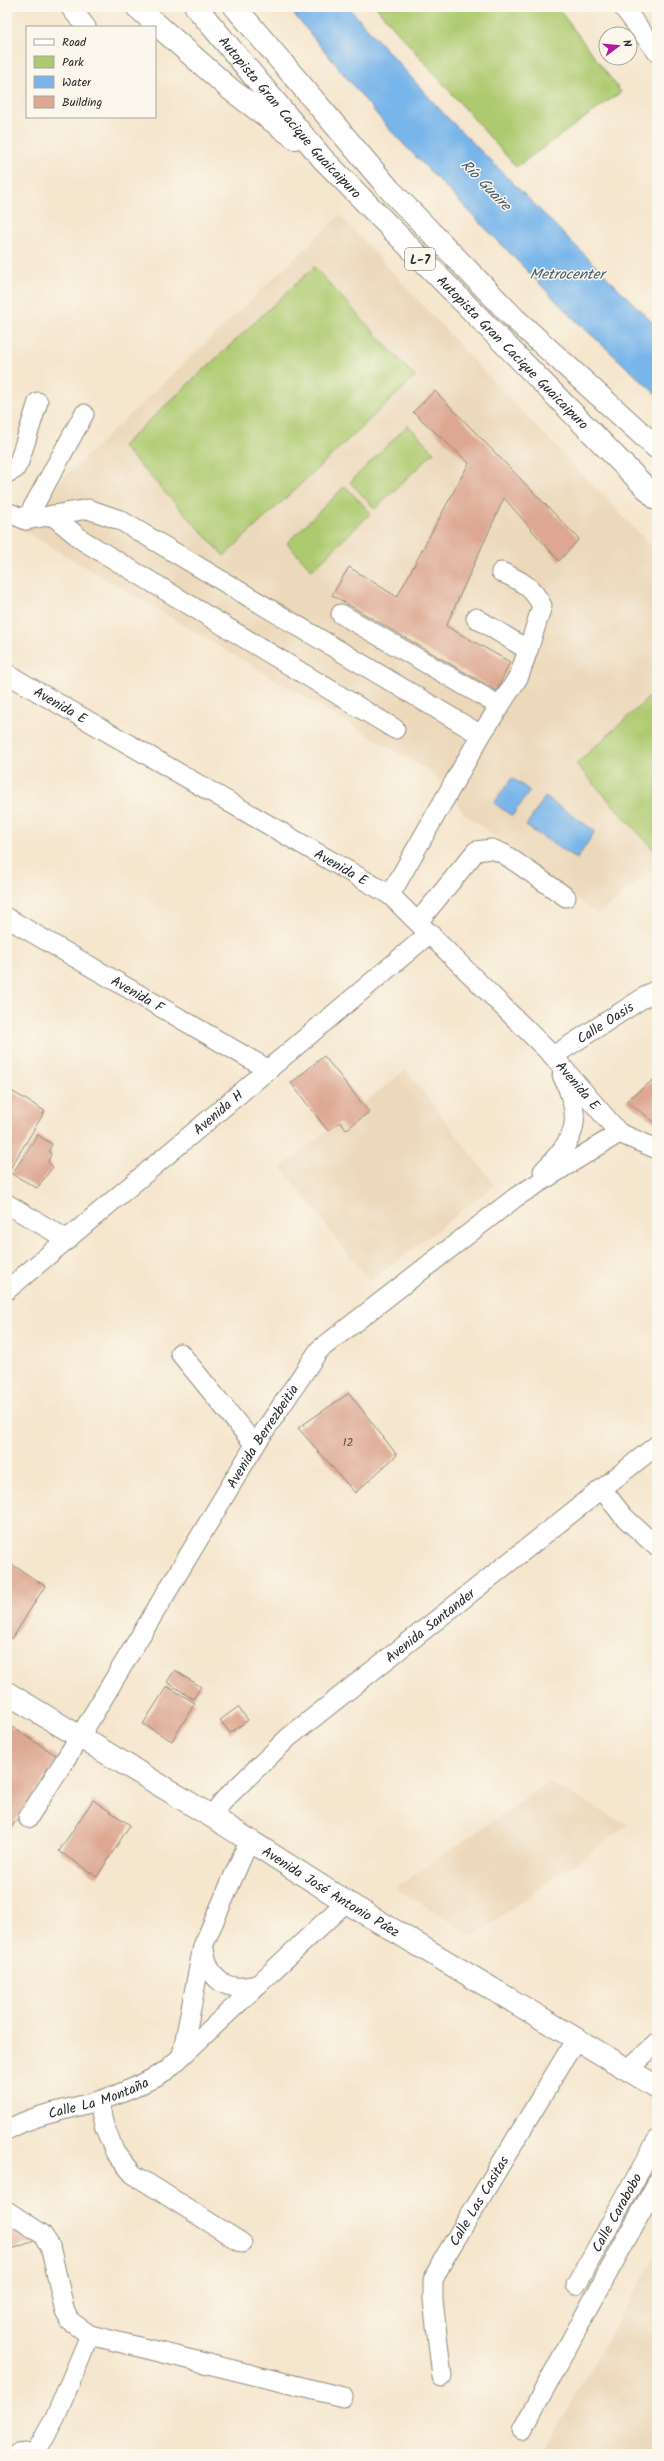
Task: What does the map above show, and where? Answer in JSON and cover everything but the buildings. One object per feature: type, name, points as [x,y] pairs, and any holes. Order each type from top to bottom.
[{"type":"main road","points":[[137,7],[230,89],[322,158]]},
{"type":"main road","name":"Autopista Gran Cacique Guaicaipuro","points":[[196,7],[322,158],[657,499]]},
{"type":"main road","name":"Autopista Gran Cacique Guaicaipuro","points":[[235,7],[395,196],[515,319],[657,448]]},
{"type":"main road","name":"Avenida José Antonio Páez","points":[[7,1693],[79,1738],[211,1816],[346,1902],[657,2087]]},
{"type":"street","points":[[70,7],[85,26]]},
{"type":"street","points":[[623,7],[657,52]]},
{"type":"street","points":[[7,473],[15,469],[19,462],[38,402]]},
{"type":"street","points":[[26,520],[84,414]]},
{"type":"street","points":[[7,512],[26,520],[88,509],[120,520],[481,735]]},
{"type":"street","points":[[52,515],[82,540],[395,730]]},
{"type":"street","points":[[390,895],[481,735],[519,676],[528,650],[542,606],[536,593],[524,582],[501,572]]},
{"type":"street","points":[[341,614],[500,706]]},
{"type":"street","points":[[476,618],[528,650]]},
{"type":"street","name":"Avenida E","points":[[7,674],[390,895],[553,1056],[619,1132]]},
{"type":"street","name":"Avenida H","points":[[7,1290],[269,1070],[424,927],[476,851],[492,849],[504,854],[566,897]]},
{"type":"street","name":"Avenida F","points":[[7,918],[269,1070]]},
{"type":"street","name":"Calle Oasis","points":[[553,1056],[657,989]]},
{"type":"street","name":"Avenida Berrezbeitia","points":[[516,1197],[560,1154],[570,1141],[574,1125],[574,1110],[570,1093],[553,1056]]},
{"type":"street","points":[[619,1132],[657,1149]]},
{"type":"street","name":"Avenida Berrezbeitia","points":[[28,1818],[79,1738],[255,1445],[319,1350],[516,1197],[619,1132]]},
{"type":"street","points":[[7,1204],[68,1240]]},
{"type":"street","points":[[180,1353],[255,1445]]},
{"type":"street","name":"Avenida Santander","points":[[211,1816],[225,1799],[289,1737],[657,1445]]},
{"type":"street","points":[[602,1489],[623,1516],[657,1547]]},
{"type":"street","points":[[182,2054],[203,1946],[249,1841]]},
{"type":"street","name":"Calle La Montaña","points":[[7,2130],[41,2116],[99,2101],[150,2080],[167,2070],[182,2054],[326,1923],[346,1902]]},
{"type":"street","points":[[203,1946],[207,1966],[219,1982],[246,1988],[259,1984]]},
{"type":"street","name":"Calle Las Casitas","points":[[442,2376],[433,2300],[434,2280],[443,2260],[576,2039]]},
{"type":"street","points":[[628,2069],[657,2043]]},
{"type":"street","points":[[99,2101],[104,2126],[114,2152],[133,2174],[242,2243]]},
{"type":"street","name":"Calle Carabobo","points":[[576,2285],[657,2140]]},
{"type":"street","points":[[522,2430],[657,2183]]},
{"type":"street","points":[[7,2211],[42,2234],[50,2246],[65,2312],[70,2321],[90,2335],[343,2397]]},
{"type":"street","points":[[17,2454],[36,2452],[55,2418],[90,2335]]},
{"type":"shaded area","points":[[340,215],[487,375],[657,552],[657,867],[598,915],[464,813],[433,773],[14,525]]},
{"type":"shaded area","points":[[406,1070],[495,1185],[370,1282],[281,1167]]},
{"type":"shaded area","points":[[549,1782],[628,1825],[474,1936],[395,1888]]},
{"type":"shaded area","points":[[657,2253],[657,2454],[542,2454]]},
{"type":"green space","points":[[376,7],[557,7],[598,61],[598,66],[601,66],[621,92],[516,167]]},
{"type":"green space","points":[[314,267],[415,377],[224,556],[122,446]]},
{"type":"green space","points":[[408,425],[434,452],[375,509],[350,482]]},
{"type":"green space","points":[[345,486],[371,513],[312,570],[287,543]]},
{"type":"green space","points":[[657,690],[657,845],[653,849],[576,764]]},
{"type":"water","name":"Metrocenter","points":[[288,7],[348,7],[444,114],[657,327],[657,395],[572,317],[390,130]]},
{"type":"water","points":[[512,778],[530,791],[512,816],[494,803]]},
{"type":"water","points":[[545,797],[595,831],[577,859],[526,826]]},
{"type":"water label","name":"Río Guaire","points":[[486,185]]}]
